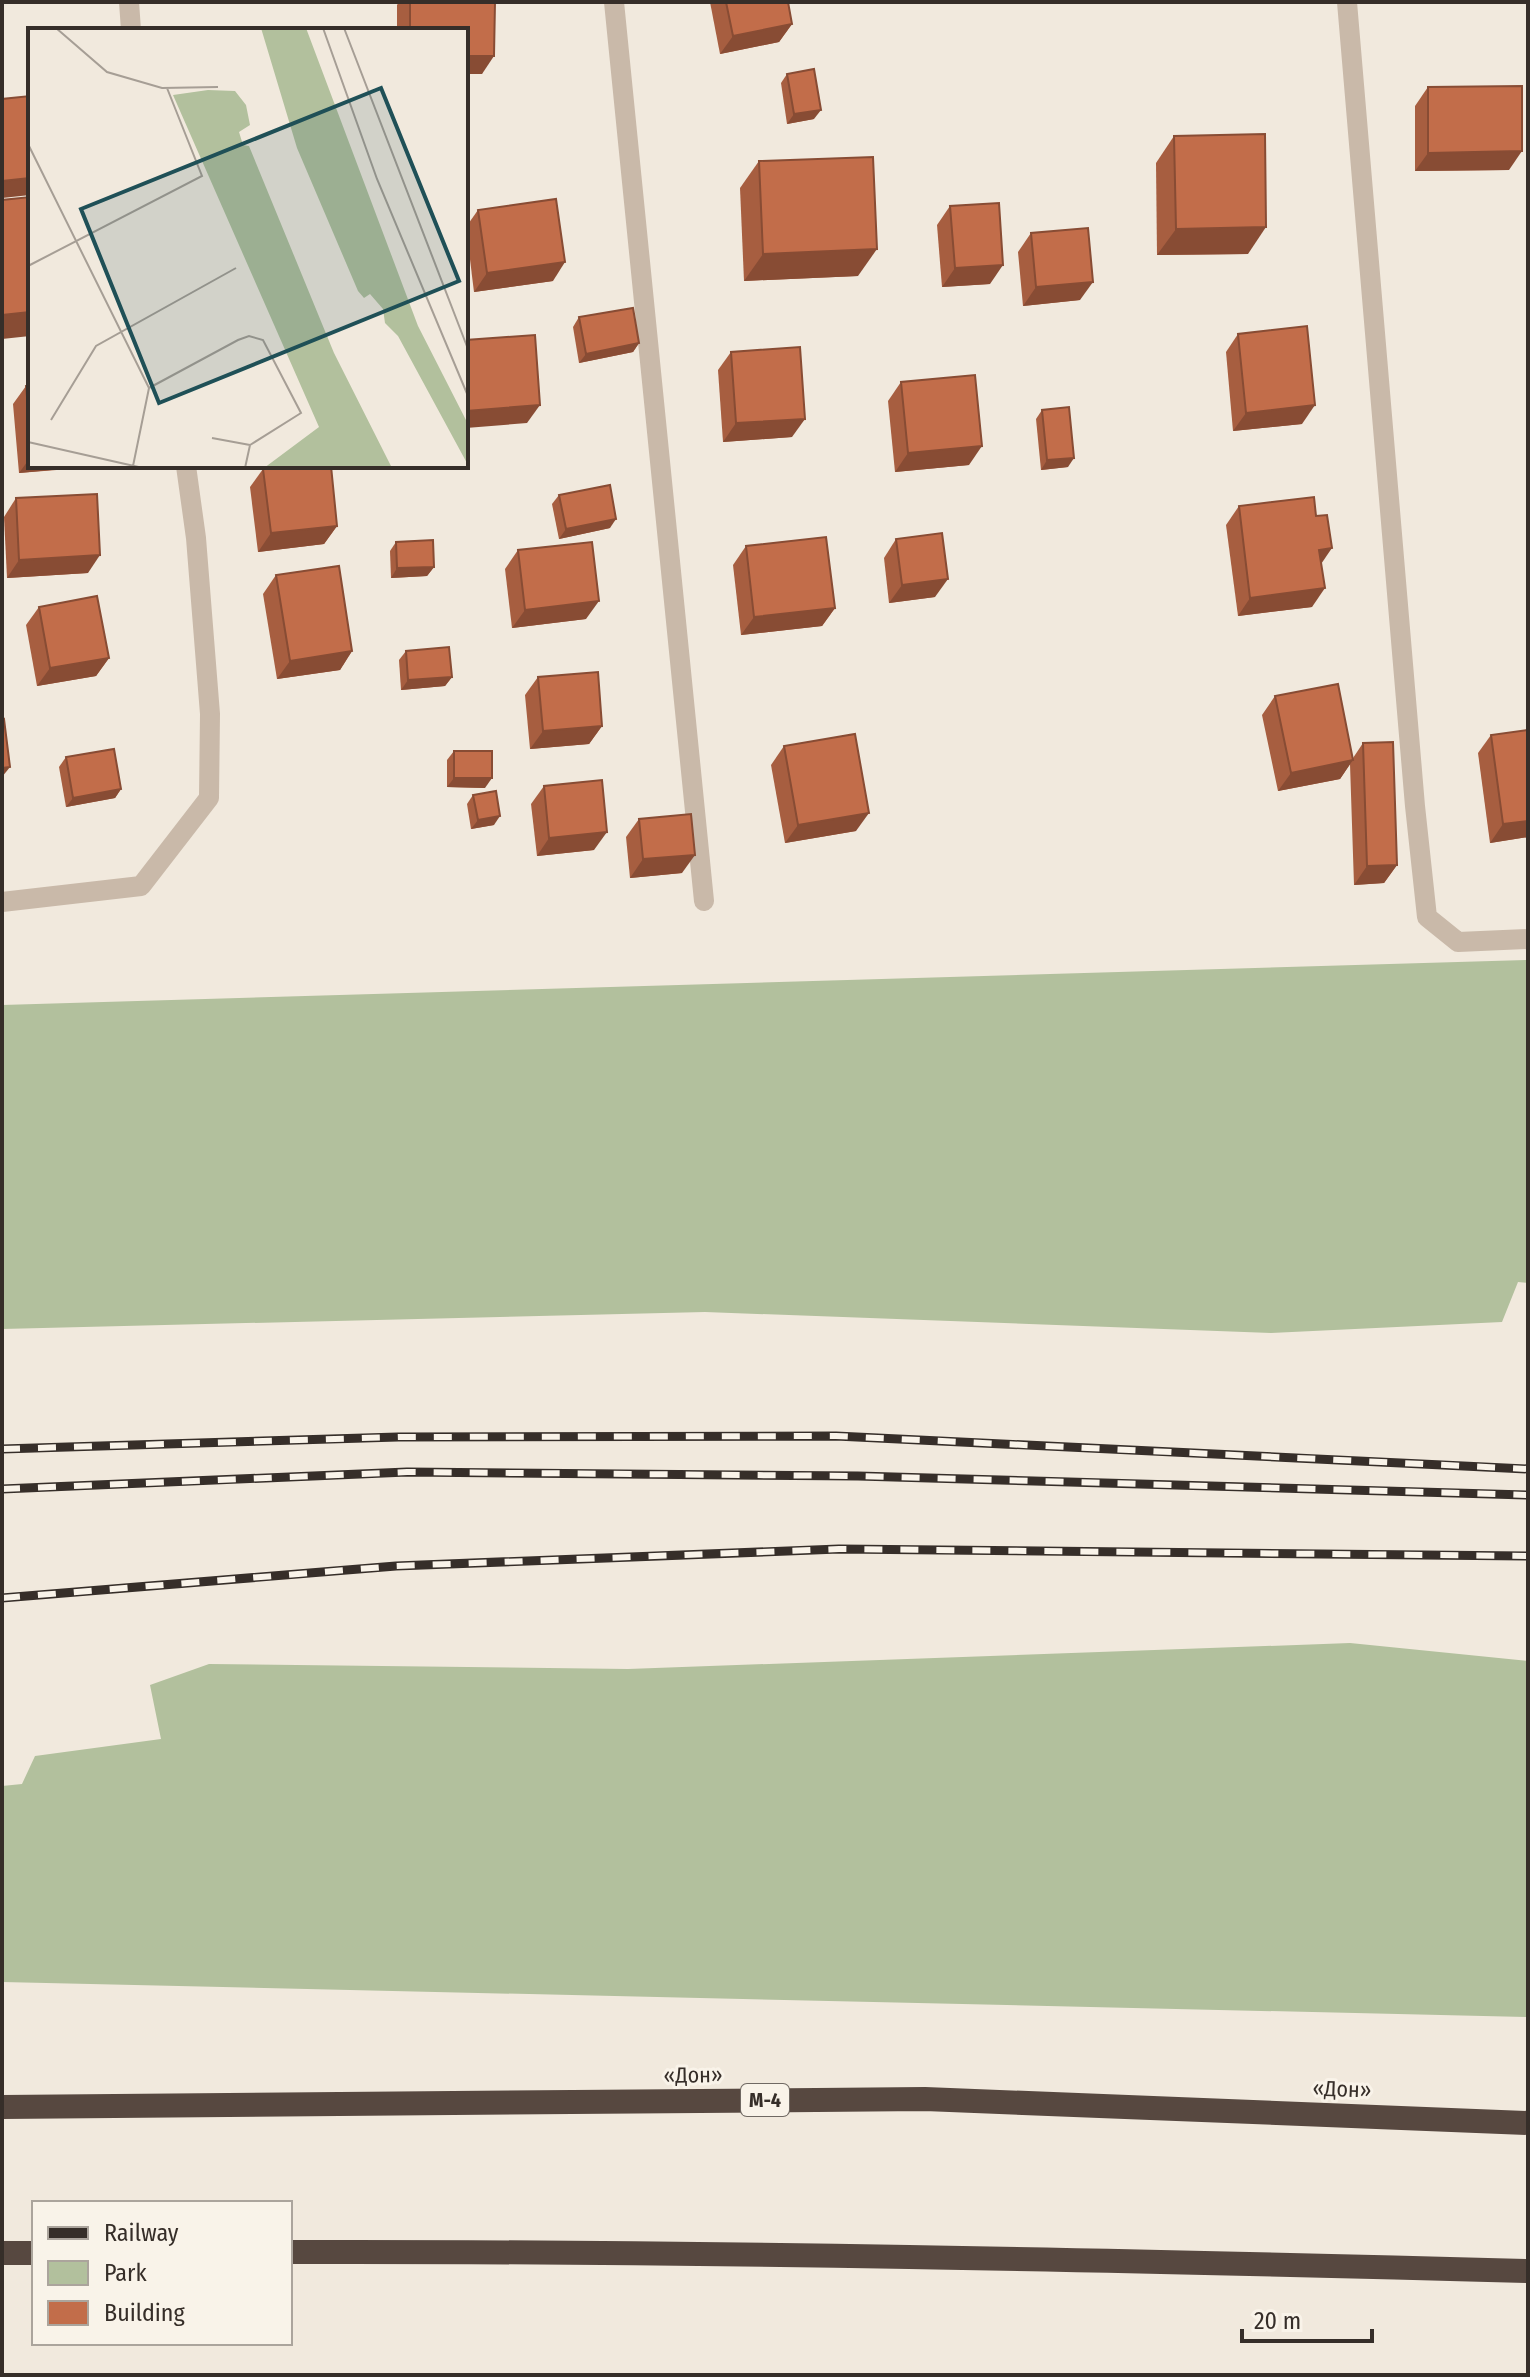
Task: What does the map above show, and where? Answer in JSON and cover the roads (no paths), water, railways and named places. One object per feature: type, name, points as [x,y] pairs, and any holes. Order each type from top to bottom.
[{"type":"highway","name":"«Дон»","points":[[2,2107],[925,2099],[1528,2123]]},
{"type":"highway","points":[[292,2252],[602,2252],[1528,2271]]},
{"type":"highway","points":[[2,2253],[32,2253]]},
{"type":"lane","points":[[129,2],[131,28]]},
{"type":"lane","points":[[614,2],[704,901]]},
{"type":"lane","points":[[1347,2],[1427,917],[1458,942],[1528,939]]},
{"type":"lane","points":[[2,902],[141,886],[209,798],[210,714],[196,538],[186,468]]},
{"type":"railway","points":[[2,1449],[398,1437],[836,1436],[1528,1469]]},
{"type":"railway","points":[[2,1489],[407,1472],[858,1476],[1528,1495]]},
{"type":"railway","points":[[2,1598],[396,1566],[839,1549],[1528,1556]]}]
